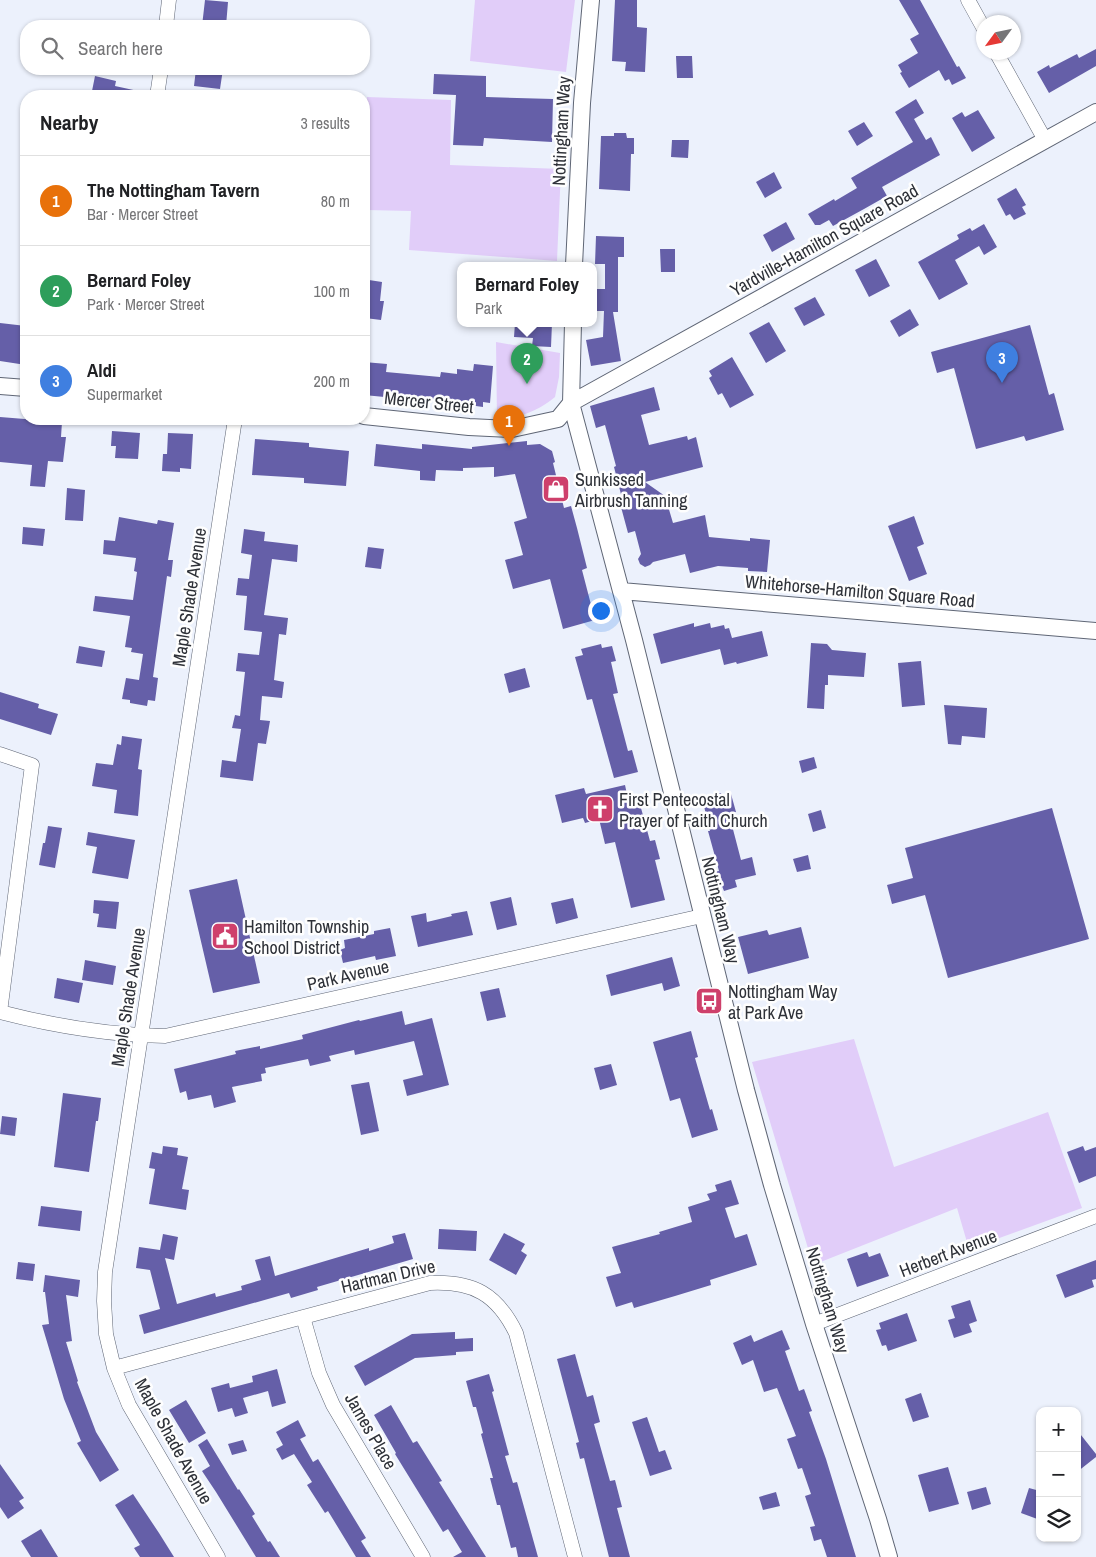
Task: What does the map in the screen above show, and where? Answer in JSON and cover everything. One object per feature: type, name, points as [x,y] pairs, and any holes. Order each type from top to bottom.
[{"type":"street","points":[[166,20],[168,0]]},
{"type":"street","name":"Nottingham Way","points":[[574,262],[582,103],[591,0]]},
{"type":"street","points":[[968,0],[976,15]]},
{"type":"street","points":[[1000,60],[1045,140]]},
{"type":"street","points":[[159,90],[160,75]]},
{"type":"street","name":"Yardville-Hamilton Square Road","points":[[571,403],[1096,112]]},
{"type":"street","name":"Nottingham Way","points":[[573,327],[571,403],[621,591],[748,1098],[814,1324],[889,1557]]},
{"type":"street","points":[[0,386],[20,388]]},
{"type":"street","name":"Mercer Street","points":[[370,417],[469,428],[512,429],[558,419],[571,403]]},
{"type":"street","name":"Maple Shade Avenue","points":[[218,1557],[129,1405],[114,1368],[106,1334],[104,1301],[105,1272],[234,425]]},
{"type":"street","name":"Whitehorse-Hamilton Square Road","points":[[621,591],[1096,631]]},
{"type":"street","points":[[0,754],[32,765],[0,1012]]},
{"type":"street","name":"Park Avenue","points":[[0,1012],[46,1024],[88,1031],[141,1036],[165,1036],[702,916]]},
{"type":"street","name":"Herbert Avenue","points":[[814,1324],[1096,1216]]},
{"type":"street","name":"Hartman Drive","points":[[114,1368],[430,1282],[449,1282],[467,1286],[483,1293],[497,1304],[508,1318],[516,1333],[575,1557]]},
{"type":"street","name":"James Place","points":[[303,1316],[320,1373],[333,1406],[423,1557]]},
{"type":"shaded area","points":[[475,0],[575,0],[566,72],[470,61]]},
{"type":"shaded area","points":[[370,97],[451,100],[450,165],[561,169],[557,261],[409,250],[411,211],[370,210]]},
{"type":"shaded area","points":[[496,342],[560,353],[559,377],[555,397],[543,406],[528,413],[504,420],[497,420]]},
{"type":"shaded area","points":[[854,1039],[894,1167],[1048,1112],[1082,1208],[969,1249],[957,1208],[813,1265],[752,1062]]},
{"type":"building","points":[[205,0],[228,2],[226,20],[203,20]]},
{"type":"building","points":[[615,0],[637,0],[637,27],[647,28],[645,72],[625,71],[626,62],[612,61]]},
{"type":"building","points":[[899,0],[920,0],[957,67],[959,66],[966,78],[952,85],[949,79],[945,81],[939,70],[909,88],[900,73],[902,72],[898,65],[918,53],[910,39],[919,34]]},
{"type":"building","points":[[1096,49],[1096,66],[1049,93],[1037,72],[1049,65],[1050,68],[1077,54],[1079,58]]},
{"type":"building","points":[[676,56],[692,56],[693,78],[677,78]]},
{"type":"building","points":[[434,74],[486,76],[486,97],[553,99],[552,142],[484,138],[483,146],[453,145],[456,95],[433,94]]},
{"type":"building","points":[[195,75],[222,75],[220,89],[194,86]]},
{"type":"building","points":[[95,76],[116,81],[115,86],[133,90],[92,90]]},
{"type":"building","points":[[916,99],[924,113],[914,119],[926,140],[931,137],[940,155],[882,187],[887,196],[864,209],[833,226],[829,220],[820,225],[815,225],[808,214],[857,188],[851,178],[913,142],[895,112]]},
{"type":"building","points":[[978,110],[995,138],[972,152],[952,118],[962,112],[965,117]]},
{"type":"building","points":[[864,122],[873,136],[857,146],[848,131]]},
{"type":"building","points":[[614,133],[626,133],[627,138],[634,138],[634,154],[631,154],[630,191],[599,189],[601,136],[614,136]]},
{"type":"building","points":[[672,140],[689,140],[688,158],[671,157]]},
{"type":"building","points":[[774,172],[782,188],[765,198],[756,182]]},
{"type":"building","points":[[1016,188],[1026,205],[1022,207],[1026,214],[1014,220],[1010,214],[1006,216],[997,199]]},
{"type":"building","points":[[786,222],[795,239],[772,252],[763,235]]},
{"type":"building","points":[[984,224],[997,247],[984,255],[979,246],[955,260],[968,284],[939,300],[918,262],[959,239],[957,235],[970,228],[972,231]]},
{"type":"building","points":[[596,236],[624,237],[624,257],[618,257],[618,312],[613,312],[621,361],[591,366],[586,340],[603,337],[604,311],[597,311],[597,289],[605,289],[605,264],[597,264],[595,262]]},
{"type":"building","points":[[660,249],[675,249],[675,272],[661,272]]},
{"type":"building","points":[[876,259],[890,286],[869,297],[855,270]]},
{"type":"building","points":[[370,280],[382,282],[380,301],[384,301],[381,320],[370,319]]},
{"type":"building","points":[[815,297],[825,315],[804,326],[794,308]]},
{"type":"building","points":[[910,309],[919,325],[899,337],[890,321]]},
{"type":"building","points":[[769,322],[786,351],[766,363],[749,333]]},
{"type":"building","points":[[0,323],[20,325],[20,364],[0,361]]},
{"type":"building","points":[[1030,325],[1049,395],[1054,393],[1064,430],[1026,441],[1024,436],[976,449],[954,368],[937,373],[931,352]]},
{"type":"building","points":[[515,327],[552,327],[551,347],[532,346],[533,338],[514,337]]},
{"type":"building","points":[[732,357],[754,395],[730,408],[722,393],[718,395],[709,378],[712,376],[709,371]]},
{"type":"building","points":[[370,363],[387,364],[386,372],[440,377],[441,372],[457,374],[457,369],[473,371],[474,364],[493,366],[490,403],[483,402],[483,407],[426,399],[426,402],[421,401],[420,405],[404,404],[405,399],[370,396]]},
{"type":"building","points":[[654,387],[660,410],[641,415],[649,445],[687,436],[688,440],[696,437],[703,467],[645,482],[665,496],[673,523],[705,515],[709,537],[750,541],[750,538],[770,540],[767,572],[748,571],[748,568],[718,566],[690,573],[685,554],[653,562],[645,567],[640,564],[638,559],[641,554],[635,531],[628,533],[621,507],[624,506],[605,425],[596,428],[590,406]]},
{"type":"building","points":[[0,417],[20,419],[20,425],[62,425],[61,437],[66,437],[63,462],[48,461],[45,487],[30,486],[32,465],[0,462]]},
{"type":"building","points":[[112,431],[140,433],[138,459],[115,458],[116,446],[111,446]]},
{"type":"building","points":[[168,433],[193,434],[191,469],[180,468],[180,472],[162,471],[163,454],[167,454]]},
{"type":"building","points":[[255,439],[309,443],[309,447],[349,451],[346,486],[304,483],[304,478],[252,475]]},
{"type":"building","points":[[527,441],[527,445],[540,444],[552,451],[564,508],[571,506],[577,528],[587,568],[582,570],[595,620],[563,629],[550,579],[513,589],[505,560],[523,555],[514,522],[527,518],[515,474],[494,477],[494,467],[463,468],[463,471],[436,470],[435,481],[420,480],[420,471],[374,466],[376,444],[422,449],[422,444],[472,449],[472,447]]},
{"type":"building","points":[[67,488],[85,490],[83,521],[65,520]]},
{"type":"building","points":[[914,516],[924,544],[917,547],[927,574],[909,581],[888,526]]},
{"type":"building","points":[[119,517],[157,524],[158,520],[174,523],[168,560],[173,560],[171,577],[167,576],[153,677],[158,678],[155,701],[148,700],[147,706],[130,703],[130,700],[122,699],[126,678],[139,680],[143,654],[131,652],[132,648],[125,647],[130,616],[93,611],[95,596],[133,600],[137,572],[134,571],[136,558],[103,554],[104,540],[115,541]]},
{"type":"building","points":[[23,527],[45,529],[43,546],[22,544]]},
{"type":"building","points":[[244,529],[265,532],[264,541],[298,545],[297,562],[272,559],[264,615],[288,618],[286,635],[279,634],[274,680],[284,682],[282,698],[262,696],[260,720],[270,721],[266,744],[258,743],[253,781],[220,777],[222,760],[236,762],[241,729],[232,728],[235,715],[240,716],[245,672],[236,671],[238,653],[259,655],[262,632],[244,630],[247,596],[236,595],[238,578],[249,579],[252,555],[241,553]]},
{"type":"building","points":[[368,547],[384,549],[381,569],[365,567]]},
{"type":"building","points":[[694,623],[694,627],[710,623],[711,628],[724,625],[725,629],[729,628],[732,638],[762,631],[768,656],[737,664],[736,662],[724,665],[720,649],[661,664],[653,634]]},
{"type":"building","points":[[811,643],[827,644],[832,650],[866,653],[864,677],[828,675],[828,685],[825,685],[824,709],[807,708]]},
{"type":"building","points":[[601,644],[602,648],[612,646],[616,661],[611,662],[618,693],[613,694],[628,751],[632,750],[638,772],[614,778],[592,699],[587,700],[575,657],[583,655],[581,649]]},
{"type":"building","points":[[79,646],[105,651],[102,667],[76,663]]},
{"type":"building","points":[[921,661],[925,705],[902,707],[898,663]]},
{"type":"building","points":[[525,668],[530,687],[509,693],[504,674]]},
{"type":"building","points":[[0,692],[39,704],[38,708],[58,714],[51,735],[0,719]]},
{"type":"building","points":[[944,705],[987,708],[985,738],[962,736],[961,745],[948,744]]},
{"type":"building","points":[[122,736],[142,739],[138,769],[142,770],[138,816],[114,813],[117,790],[92,786],[96,763],[113,765],[117,744],[121,745]]},
{"type":"building","points":[[814,757],[817,768],[802,773],[799,761]]},
{"type":"building","points":[[625,785],[628,799],[638,797],[650,841],[655,840],[660,859],[655,860],[665,900],[631,908],[615,842],[605,844],[599,819],[585,823],[583,818],[562,823],[555,795],[584,788],[586,794]]},
{"type":"building","points":[[721,793],[722,796],[731,794],[736,812],[729,814],[741,860],[752,857],[756,875],[735,880],[737,887],[724,891],[722,886],[718,887],[714,872],[719,871],[708,831],[710,831],[702,798]]},
{"type":"building","points":[[1052,808],[1089,939],[948,978],[925,895],[892,904],[887,885],[913,878],[905,848]]},
{"type":"building","points":[[821,810],[826,828],[813,832],[808,814]]},
{"type":"building","points":[[48,826],[62,828],[55,868],[39,865]]},
{"type":"building","points":[[88,832],[135,840],[128,879],[92,873],[97,847],[86,845]]},
{"type":"building","points":[[808,855],[811,869],[797,872],[793,859]]},
{"type":"building","name":"Hamilton Township School District","points":[[237,879],[260,983],[213,993],[189,890]]},
{"type":"building","points":[[511,897],[517,925],[497,930],[490,902]]},
{"type":"building","points":[[573,898],[578,918],[556,924],[551,903]]},
{"type":"building","points":[[94,900],[119,902],[116,929],[97,927],[99,914],[93,913]]},
{"type":"building","points":[[467,911],[473,935],[418,947],[411,916],[426,913],[427,922]]},
{"type":"building","points":[[801,927],[809,958],[748,974],[738,937],[767,930],[769,935]]},
{"type":"building","points":[[390,928],[396,956],[376,960],[375,956],[343,963],[340,950],[345,948],[344,940],[374,934],[374,931]]},
{"type":"building","points":[[672,957],[680,986],[664,991],[662,983],[611,996],[606,975]]},
{"type":"building","points":[[85,960],[116,966],[113,985],[82,980]]},
{"type":"building","points":[[57,978],[83,983],[79,1003],[54,998]]},
{"type":"building","points":[[499,988],[506,1017],[487,1021],[480,992]]},
{"type":"building","points":[[402,1011],[405,1025],[432,1018],[449,1085],[407,1096],[403,1080],[423,1075],[414,1041],[355,1055],[354,1050],[329,1056],[331,1061],[310,1066],[308,1059],[265,1068],[266,1073],[261,1074],[262,1081],[232,1087],[236,1102],[214,1108],[211,1095],[188,1100],[186,1091],[180,1093],[174,1069],[236,1054],[235,1051],[260,1046],[260,1049],[303,1039],[302,1035]]},
{"type":"building","points":[[691,1031],[698,1057],[695,1058],[710,1110],[712,1109],[718,1130],[692,1138],[680,1098],[670,1101],[653,1042]]},
{"type":"building","points":[[611,1064],[617,1085],[600,1090],[594,1068]]},
{"type":"building","points":[[369,1082],[379,1131],[361,1135],[351,1085]]},
{"type":"building","points":[[63,1093],[101,1098],[89,1172],[54,1167]]},
{"type":"building","points":[[2,1116],[17,1118],[15,1136],[0,1134]]},
{"type":"building","points":[[163,1146],[178,1148],[177,1155],[188,1157],[182,1189],[189,1190],[186,1210],[149,1204],[155,1169],[149,1168],[152,1152],[162,1154]]},
{"type":"building","points":[[1083,1146],[1085,1151],[1096,1147],[1096,1176],[1079,1183],[1067,1152]]},
{"type":"building","points":[[731,1180],[739,1204],[725,1208],[735,1238],[747,1234],[757,1265],[710,1280],[711,1285],[675,1296],[634,1308],[632,1302],[616,1307],[606,1277],[621,1273],[612,1247],[660,1234],[659,1232],[692,1222],[688,1207],[710,1200],[707,1194],[717,1191],[715,1185]]},
{"type":"building","points":[[41,1206],[82,1211],[80,1231],[38,1226]]},
{"type":"building","points":[[439,1229],[477,1231],[476,1251],[438,1249]]},
{"type":"building","points":[[405,1233],[413,1259],[317,1287],[318,1290],[291,1298],[289,1293],[144,1334],[139,1315],[160,1309],[150,1270],[136,1268],[139,1247],[160,1250],[163,1234],[178,1237],[174,1260],[165,1258],[177,1304],[215,1293],[216,1297],[242,1290],[241,1286],[261,1280],[255,1260],[270,1256],[275,1276],[369,1248],[369,1251],[394,1243],[392,1236]]},
{"type":"building","points":[[504,1233],[525,1244],[521,1251],[527,1255],[516,1275],[489,1260]]},
{"type":"building","points":[[867,1252],[869,1257],[880,1253],[889,1276],[857,1287],[847,1259]]},
{"type":"building","points":[[1096,1260],[1096,1279],[1092,1280],[1094,1287],[1065,1298],[1056,1275]]},
{"type":"building","points":[[18,1262],[35,1264],[33,1281],[16,1279]]},
{"type":"building","points":[[45,1275],[80,1280],[78,1297],[66,1295],[72,1341],[66,1342],[77,1382],[96,1432],[119,1470],[100,1482],[77,1443],[81,1441],[64,1399],[42,1325],[49,1324],[45,1292],[43,1292]]},
{"type":"building","points":[[970,1300],[977,1321],[969,1324],[972,1332],[954,1338],[948,1320],[955,1318],[951,1306]]},
{"type":"building","points":[[907,1313],[917,1341],[888,1351],[886,1345],[882,1346],[876,1330],[881,1329],[879,1323]]},
{"type":"building","points":[[782,1330],[790,1349],[785,1351],[799,1391],[804,1389],[812,1411],[809,1412],[826,1459],[856,1557],[827,1557],[821,1539],[814,1541],[810,1527],[815,1526],[805,1496],[811,1494],[802,1468],[798,1469],[787,1439],[796,1436],[777,1388],[764,1392],[753,1360],[742,1365],[733,1343],[751,1335],[754,1342]]},
{"type":"building","points":[[455,1332],[455,1339],[473,1338],[473,1351],[456,1352],[456,1355],[415,1358],[365,1386],[354,1366],[412,1334]]},
{"type":"building","points":[[575,1354],[587,1397],[593,1395],[600,1422],[594,1424],[610,1481],[615,1480],[622,1507],[617,1508],[630,1557],[609,1557],[584,1458],[580,1459],[576,1443],[579,1442],[557,1359]]},
{"type":"building","points":[[277,1369],[286,1403],[272,1407],[268,1391],[243,1398],[248,1413],[235,1417],[232,1408],[218,1412],[211,1388],[229,1383],[230,1388],[253,1382],[252,1376]]},
{"type":"building","points":[[489,1374],[509,1455],[505,1456],[513,1483],[517,1482],[538,1557],[518,1557],[516,1547],[511,1548],[500,1505],[497,1505],[490,1478],[493,1478],[481,1434],[483,1433],[466,1381]]},
{"type":"building","points":[[921,1393],[929,1417],[913,1422],[905,1399]]},
{"type":"building","points":[[186,1400],[206,1433],[189,1443],[169,1410]]},
{"type":"building","points":[[391,1405],[413,1443],[417,1441],[442,1481],[439,1482],[486,1557],[453,1557],[462,1552],[448,1529],[443,1532],[395,1454],[374,1415]]},
{"type":"building","points":[[647,1417],[659,1452],[665,1450],[672,1469],[650,1476],[632,1422]]},
{"type":"building","points":[[298,1420],[306,1436],[300,1439],[313,1462],[318,1459],[366,1538],[361,1541],[371,1557],[356,1557],[328,1511],[325,1513],[307,1485],[312,1482],[294,1454],[282,1460],[276,1449],[283,1445],[276,1432]]},
{"type":"building","points":[[1081,1435],[1096,1454],[1096,1457],[1081,1469]]},
{"type":"building","points":[[207,1439],[255,1514],[252,1516],[268,1542],[270,1541],[280,1557],[256,1557],[202,1471],[210,1466],[198,1445]]},
{"type":"building","points":[[243,1440],[247,1451],[232,1455],[228,1444]]},
{"type":"building","points":[[0,1464],[24,1498],[19,1501],[24,1508],[8,1519],[0,1507]]},
{"type":"building","points":[[948,1467],[959,1504],[929,1512],[918,1475]]},
{"type":"building","points":[[986,1487],[991,1504],[972,1510],[967,1492]]},
{"type":"building","points":[[1029,1488],[1036,1490],[1036,1519],[1021,1513]]},
{"type":"building","points":[[776,1492],[780,1506],[763,1510],[759,1497]]},
{"type":"building","points":[[133,1494],[174,1557],[140,1557],[134,1548],[140,1545],[115,1505]]},
{"type":"building","points":[[41,1529],[58,1557],[31,1557],[21,1541]]},
{"type":"place","name":"Aldi","points":[[1002,383]]},
{"type":"place","name":"Bernard Foley","points":[[527,384]]},
{"type":"place","name":"The Nottingham Tavern","points":[[509,446]]},
{"type":"place","name":"Sunkissed Airbrush Tanning","points":[[556,489]]},
{"type":"place","name":"First Pentecostal Prayer of Faith Church","points":[[600,809]]},
{"type":"place","name":"Hamilton Township School District","points":[[225,936]]},
{"type":"place","name":"Nottingham Way at Park Ave","points":[[709,1001]]}]
